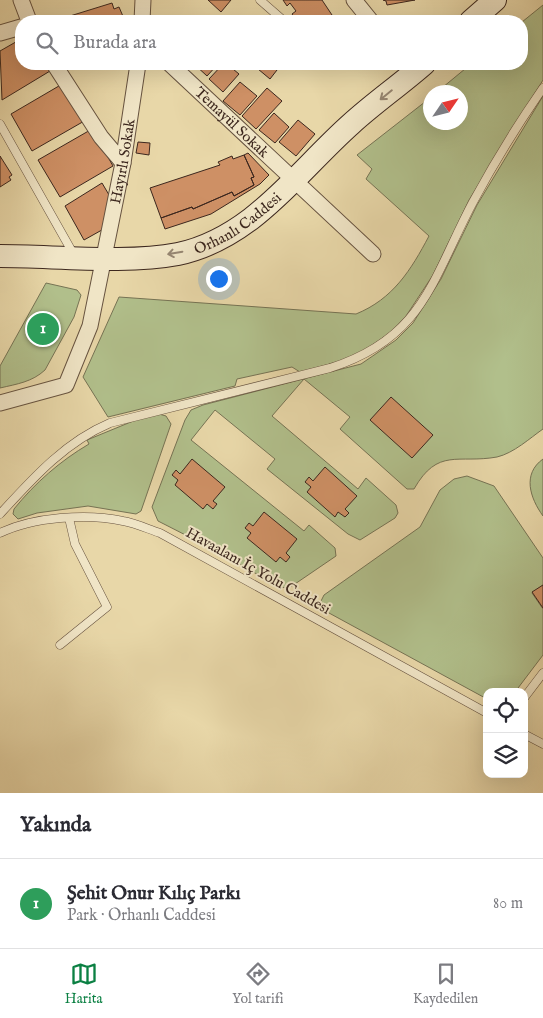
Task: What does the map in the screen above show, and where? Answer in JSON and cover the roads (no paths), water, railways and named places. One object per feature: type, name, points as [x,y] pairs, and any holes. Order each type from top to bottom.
[{"type":"street","points":[[21,0],[27,15]]},
{"type":"street","points":[[142,15],[143,0]]},
{"type":"street","points":[[354,0],[363,15]]},
{"type":"street","points":[[479,15],[495,0]]},
{"type":"street","points":[[0,33],[15,29]]},
{"type":"street","points":[[58,70],[101,137],[124,163]]},
{"type":"street","name":"Hayırlı Sokak","points":[[0,403],[66,386],[90,326],[124,163],[137,70]]},
{"type":"street","name":"Temayül Sokak","points":[[177,70],[373,254]]},
{"type":"street","name":"Orhanlı Caddesi","points":[[0,256],[157,256],[198,248],[222,237],[256,216],[410,70]]},
{"type":"lane","points":[[260,0],[277,15]]},
{"type":"lane","points":[[0,514],[38,473],[86,433],[110,422],[357,360],[394,336],[411,319],[437,276],[473,202],[543,88]]},
{"type":"lane","points":[[0,124],[75,257]]},
{"type":"lane","points":[[60,645],[107,608],[75,544],[69,518]]},
{"type":"lane","name":"Havaalanı İç Yolu Caddesi","points":[[0,533],[32,522],[69,518],[122,520],[160,533],[483,711]]},
{"type":"lane","points":[[528,693],[543,673]]},
{"type":"lane","points":[[528,736],[543,744]]},
{"type":"place","name":"Şehit Onur Kılıç Parkı","points":[[43,329]]}]
